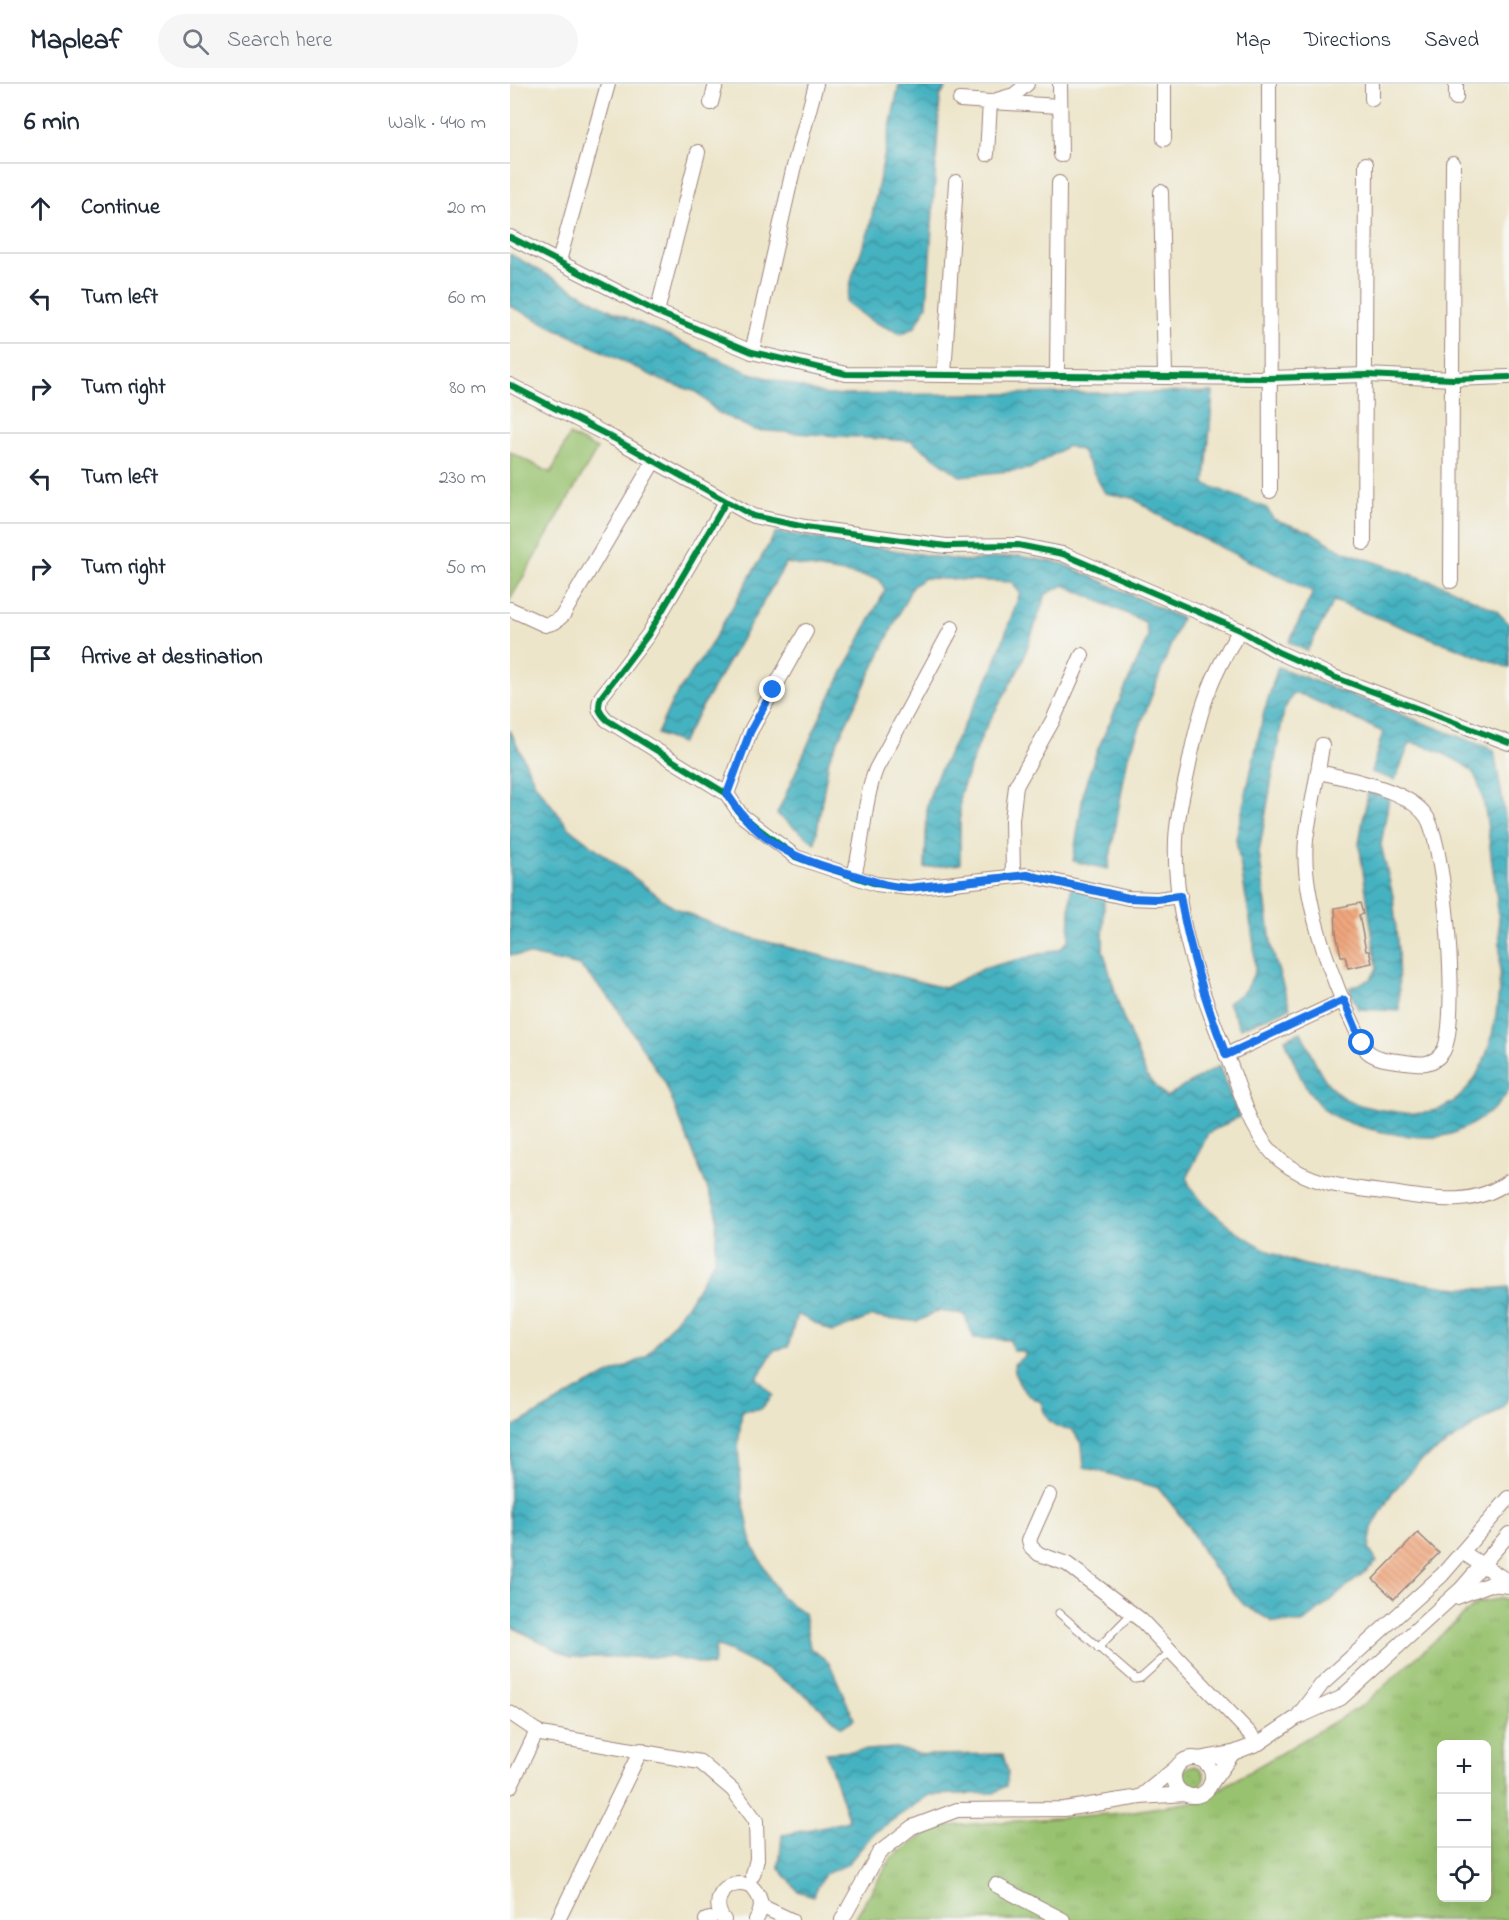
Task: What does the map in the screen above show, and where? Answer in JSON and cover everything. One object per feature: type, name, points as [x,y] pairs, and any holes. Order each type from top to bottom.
[{"type":"street","points":[[559,261],[608,84]]},
{"type":"street","points":[[711,103],[716,84]]},
{"type":"street","points":[[752,352],[793,170],[816,84]]},
{"type":"street","points":[[990,102],[1014,95],[1027,84]]},
{"type":"street","points":[[1060,84],[1061,155]]},
{"type":"street","points":[[1164,84],[1164,139]]},
{"type":"street","points":[[1269,84],[1270,491]]},
{"type":"street","points":[[1372,84],[1372,99]]},
{"type":"street","points":[[960,100],[1060,106]]},
{"type":"street","points":[[987,154],[990,102]]},
{"type":"street","points":[[657,312],[698,152]]},
{"type":"street","points":[[1451,581],[1454,379],[1453,163]]},
{"type":"street","points":[[1364,543],[1366,164]]},
{"type":"street","points":[[945,375],[956,182]]},
{"type":"street","points":[[1057,374],[1059,183]]},
{"type":"street","points":[[1161,192],[1165,375]]},
{"type":"street","points":[[510,237],[657,312],[752,352],[846,374],[1165,375],[1270,378],[1366,375],[1454,379],[1509,377]]},
{"type":"street","points":[[510,385],[753,516],[805,527],[946,546],[1018,545],[1055,552],[1240,630],[1278,652],[1334,677],[1509,743]]},
{"type":"street","points":[[510,609],[545,625],[555,622],[563,615],[654,461]]},
{"type":"street","points":[[726,502],[648,635],[609,684],[598,705],[599,713],[607,720],[727,794],[741,815],[795,857],[876,884],[909,888],[1027,875],[1057,880],[1103,893],[1157,899],[1180,896]]},
{"type":"street","points":[[854,875],[861,852],[869,788],[876,770],[952,628]]},
{"type":"street","points":[[1240,630],[1217,667],[1196,731],[1177,823],[1176,859],[1189,949],[1202,993],[1253,1121],[1278,1159],[1315,1180],[1355,1189],[1444,1200],[1481,1196],[1509,1181]]},
{"type":"street","points":[[727,794],[750,732],[806,631]]},
{"type":"street","points":[[1013,876],[1012,820],[1016,786],[1053,720],[1082,655]]},
{"type":"street","points":[[1318,772],[1369,784],[1394,794],[1420,810],[1427,817],[1432,828],[1446,901],[1450,953],[1450,1033],[1442,1053],[1424,1064],[1372,1056],[1362,1043],[1323,948],[1311,900],[1306,842],[1322,745]]},
{"type":"street","points":[[1226,1055],[1344,1000]]},
{"type":"street","points":[[1049,1495],[1029,1540],[1031,1547],[1039,1554],[1067,1564],[1132,1613],[1259,1743]]},
{"type":"street","points":[[1296,1718],[1323,1684],[1442,1575],[1509,1498]]},
{"type":"street","points":[[1140,1797],[1187,1759],[1233,1753],[1259,1743],[1296,1718],[1341,1698],[1448,1601],[1508,1537],[1486,1524]]},
{"type":"street","points":[[1462,1552],[1509,1582]]},
{"type":"street","points":[[1448,1601],[1490,1584],[1509,1587]]},
{"type":"street","points":[[510,1713],[537,1731],[700,1762],[734,1790],[756,1821],[757,1859],[753,1875],[761,1906],[756,1920]]},
{"type":"street","points":[[510,1787],[537,1731]]},
{"type":"street","points":[[558,1920],[641,1750]]},
{"type":"street","points":[[842,1920],[879,1853],[912,1827],[957,1810],[1064,1809],[1140,1797],[1199,1795],[1209,1786],[1233,1753]]},
{"type":"street","points":[[1199,1759],[1209,1767],[1211,1774],[1209,1786]]},
{"type":"street","points":[[1177,1767],[1174,1779],[1176,1786],[1186,1794]]},
{"type":"street","points":[[714,1920],[723,1891],[753,1875]]},
{"type":"street","points":[[736,1883],[744,1884],[757,1892]]},
{"type":"street","points":[[996,1885],[1063,1920]]},
{"type":"street","points":[[761,1906],[791,1920]]},
{"type":"lane","points":[[1059,1613],[1135,1679],[1141,1678],[1171,1651]]},
{"type":"lane","points":[[1098,1648],[1132,1613]]},
{"type":"green space","points":[[569,435],[597,449],[510,600],[510,452],[551,473]]},
{"type":"green space","points":[[1503,1598],[1509,1601],[1509,1920],[854,1920],[892,1857],[936,1827],[1121,1813],[1199,1801],[1363,1705],[1477,1603]]},
{"type":"green space","points":[[1193,1766],[1201,1769],[1204,1777],[1201,1785],[1193,1788],[1185,1785],[1182,1777],[1185,1769]]},
{"type":"water","points":[[899,84],[948,84],[940,97],[927,305],[915,327],[901,334],[870,320],[846,302],[853,274],[869,230]]},
{"type":"water","points":[[510,254],[608,309],[747,372],[827,395],[1213,392],[1205,484],[1267,508],[1273,519],[1311,532],[1340,550],[1445,586],[1496,610],[1509,624],[1509,668],[1334,601],[1307,651],[1289,642],[1313,592],[1175,525],[1133,498],[1105,493],[1081,450],[1067,446],[1029,469],[960,476],[911,441],[754,430],[717,412],[697,392],[663,381],[510,306]]},
{"type":"water","points":[[776,532],[965,561],[1019,556],[1064,564],[1181,618],[1127,761],[1108,869],[1073,861],[1084,789],[1096,753],[1148,637],[1145,622],[1064,585],[1046,594],[1021,665],[983,733],[960,794],[960,864],[925,868],[927,805],[935,780],[992,671],[1020,593],[1012,582],[924,578],[912,587],[829,759],[815,843],[777,814],[821,715],[885,590],[879,579],[786,563],[681,743],[657,734],[672,701],[710,646]]},
{"type":"water","points":[[1278,667],[1494,750],[1509,839],[1509,1090],[1484,1116],[1451,1134],[1423,1137],[1387,1133],[1337,1118],[1318,1104],[1312,1096],[1301,1078],[1285,1039],[1301,1032],[1318,1067],[1334,1090],[1344,1098],[1375,1109],[1397,1112],[1434,1111],[1461,1095],[1480,1068],[1492,1034],[1499,994],[1498,913],[1487,824],[1479,785],[1474,774],[1454,759],[1425,746],[1410,743],[1395,780],[1371,772],[1383,732],[1303,695],[1293,694],[1284,710],[1259,852],[1272,950],[1290,1008],[1240,1028],[1228,1003],[1246,990],[1255,971],[1254,944],[1236,839],[1264,712]]},
{"type":"water","points":[[510,730],[536,785],[569,828],[673,907],[733,933],[944,988],[985,968],[1060,949],[1069,940],[1071,884],[1104,895],[1103,950],[1121,1012],[1147,1077],[1166,1097],[1219,1066],[1239,1117],[1208,1133],[1187,1178],[1194,1193],[1206,1205],[1241,1235],[1281,1257],[1302,1264],[1441,1286],[1475,1289],[1509,1287],[1509,1397],[1502,1408],[1419,1462],[1392,1493],[1372,1528],[1369,1549],[1377,1562],[1303,1623],[1273,1622],[1244,1605],[1213,1568],[1186,1523],[1159,1488],[1084,1467],[1082,1445],[1072,1429],[1059,1427],[1051,1422],[1041,1402],[1025,1392],[1018,1383],[1014,1364],[1026,1355],[1021,1351],[1013,1351],[1010,1340],[974,1338],[964,1314],[937,1311],[917,1322],[873,1316],[833,1332],[797,1314],[788,1347],[774,1350],[757,1378],[773,1395],[761,1409],[742,1410],[738,1449],[742,1495],[752,1544],[781,1597],[804,1613],[810,1648],[829,1662],[854,1719],[842,1727],[802,1692],[765,1669],[716,1645],[713,1666],[670,1657],[571,1657],[510,1626],[510,1429],[589,1384],[646,1357],[690,1301],[715,1259],[717,1212],[665,1083],[613,1002],[580,966],[531,955],[510,955]]},
{"type":"water","points":[[1368,792],[1389,798],[1381,845],[1393,896],[1398,951],[1399,1011],[1358,1009],[1349,988],[1371,979],[1377,968],[1359,843]]},
{"type":"water","points":[[895,1748],[924,1755],[1003,1754],[1008,1772],[1006,1786],[994,1793],[929,1795],[874,1833],[847,1865],[825,1874],[813,1896],[798,1891],[779,1868],[782,1835],[849,1821],[826,1753]]},
{"type":"building","points":[[1360,903],[1363,914],[1359,915],[1366,951],[1369,951],[1372,963],[1348,968],[1345,956],[1341,956],[1336,933],[1335,908]]},
{"type":"building","points":[[1418,1533],[1439,1553],[1394,1599],[1373,1579]]},
{"type":"cycle path","points":[[510,237],[657,312],[752,352],[846,374],[1270,378],[1366,375],[1453,379],[1509,377]]},
{"type":"cycle path","points":[[510,385],[613,438],[753,516],[805,527],[946,546],[1018,545],[1063,554],[1240,630],[1278,652],[1334,677],[1509,743]]},
{"type":"cycle path","points":[[726,502],[648,635],[601,697],[600,710],[607,720],[727,794],[741,815],[796,857],[876,884],[909,888],[1027,875],[1128,898],[1157,899],[1180,896]]},
{"type":"route","points":[[773,690],[750,732],[727,794],[741,815],[795,857],[813,865],[891,887],[909,888],[1027,875],[1044,877],[1080,888],[1128,898],[1157,899],[1180,896],[1189,949],[1202,993],[1226,1055],[1344,1000],[1362,1043]]}]
